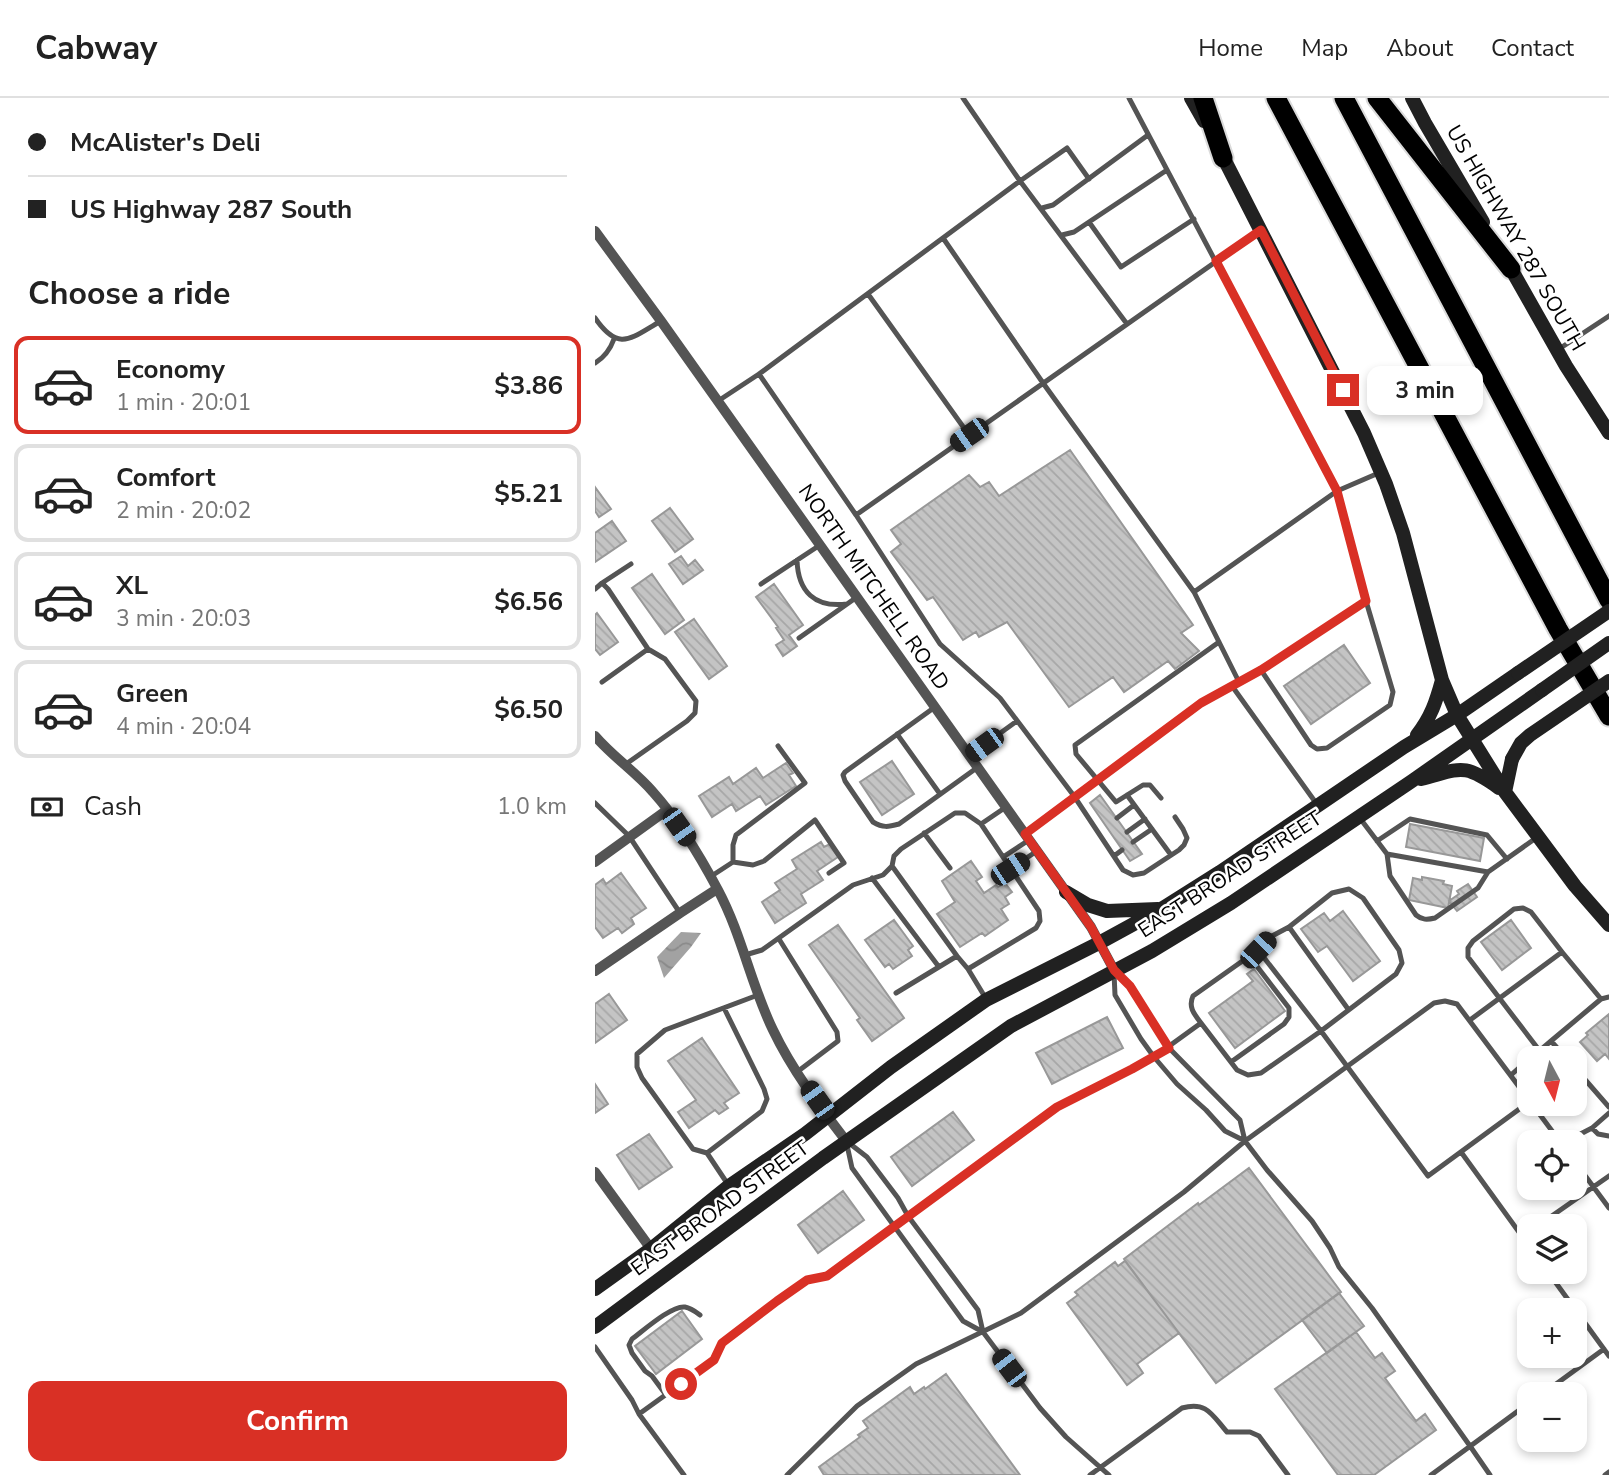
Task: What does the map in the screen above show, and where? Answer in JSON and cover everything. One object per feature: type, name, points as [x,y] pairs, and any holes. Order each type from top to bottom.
[{"type":"highway","points":[[1203,98],[1223,158]]},
{"type":"highway","points":[[1276,98],[1558,629],[1609,716]]},
{"type":"highway","points":[[1344,98],[1609,600]]},
{"type":"highway","points":[[1377,98],[1511,269]]},
{"type":"main road","points":[[1191,98],[1261,230],[1381,472],[1403,533],[1442,680],[1457,715],[1505,792],[1575,886],[1609,925]]},
{"type":"main road","name":"US HIGHWAY 287 SOUTH","points":[[1412,98],[1586,400],[1609,433]]},
{"type":"main road","name":"EAST BROAD STREET","points":[[595,1289],[651,1249],[729,1186],[806,1134],[891,1067],[986,1000],[1163,908],[1457,715],[1609,611]]},
{"type":"main road","name":"EAST BROAD STREET","points":[[595,1327],[847,1142],[1011,1026],[1152,951],[1231,903],[1609,643]]},
{"type":"main road","points":[[1411,743],[1427,722],[1436,704],[1442,680]]},
{"type":"main road","points":[[1505,792],[1512,759],[1521,743],[1609,681]]},
{"type":"main road","points":[[1412,781],[1454,770],[1466,770],[1478,773],[1505,792]]},
{"type":"main road","points":[[1066,892],[1088,905],[1107,911],[1163,908]]},
{"type":"street","name":"NORTH MITCHELL ROAD","points":[[595,231],[820,545],[852,600],[935,707],[1091,927],[1114,970]]},
{"type":"street","points":[[597,741],[652,791],[691,843],[735,925],[773,1031],[797,1072],[847,1142]]},
{"type":"street","points":[[595,862],[667,810]]},
{"type":"street","points":[[596,969],[717,889]]},
{"type":"street","points":[[595,1172],[651,1249]]},
{"type":"lane","points":[[963,98],[1020,181],[1127,324]]},
{"type":"lane","points":[[1129,98],[1337,491],[1393,692],[1390,705],[1327,748],[1317,749],[1311,745],[1261,670]]},
{"type":"lane","points":[[1042,208],[1053,205],[1148,135]]},
{"type":"lane","points":[[718,401],[759,374],[1067,148],[1089,179]]},
{"type":"lane","points":[[1062,235],[1074,232],[1167,170]]},
{"type":"lane","points":[[1089,222],[1121,267],[1194,219]]},
{"type":"lane","points":[[856,515],[1261,230]]},
{"type":"lane","points":[[943,238],[1193,592],[1239,682]]},
{"type":"lane","points":[[868,294],[969,435]]},
{"type":"lane","points":[[1557,350],[1609,316]]},
{"type":"lane","points":[[595,318],[614,339],[624,340],[661,321]]},
{"type":"lane","points":[[595,363],[610,350],[614,339]]},
{"type":"lane","points":[[759,374],[940,644],[1000,698],[1074,796],[1123,870],[1133,875],[1143,873],[1184,845],[1187,838],[1175,817]]},
{"type":"lane","points":[[1193,592],[1337,491],[1381,472]]},
{"type":"lane","points":[[761,584],[820,545]]},
{"type":"lane","points":[[797,561],[802,587],[807,593],[828,604],[852,600]]},
{"type":"lane","points":[[595,589],[631,564]]},
{"type":"lane","points":[[602,583],[648,649],[665,659],[696,701],[695,713],[687,722],[625,765]]},
{"type":"lane","points":[[799,638],[852,600]]},
{"type":"lane","points":[[1003,857],[1074,796],[1201,703],[1261,670],[1366,601]]},
{"type":"lane","points":[[1116,802],[1076,754],[1075,745],[1219,642]]},
{"type":"lane","points":[[602,682],[648,649]]},
{"type":"lane","points":[[1232,686],[1318,806]]},
{"type":"lane","points":[[935,707],[843,775],[873,822],[888,827],[899,824],[978,767]]},
{"type":"lane","points":[[970,755],[1017,721]]},
{"type":"lane","points":[[897,734],[940,794]]},
{"type":"lane","points":[[733,862],[736,835],[805,783],[778,746]]},
{"type":"lane","points":[[1109,807],[1143,785],[1150,785],[1161,799]]},
{"type":"lane","points":[[1127,795],[1171,855]]},
{"type":"lane","points":[[595,803],[629,836],[680,913]]},
{"type":"lane","points":[[1117,818],[1135,805]]},
{"type":"lane","points":[[981,824],[1006,807]]},
{"type":"lane","points":[[745,956],[762,950],[779,939],[853,885],[883,875],[892,866],[894,856],[901,849],[955,813],[965,813],[981,824],[1039,911],[1040,921],[1036,928],[968,969]]},
{"type":"lane","points":[[1089,819],[1097,814]]},
{"type":"lane","points":[[1358,816],[1387,854],[1390,876],[1420,919],[1435,918],[1478,888],[1488,872],[1538,837]]},
{"type":"lane","points":[[1127,832],[1145,819]]},
{"type":"lane","points":[[1377,841],[1410,819],[1487,835],[1507,859]]},
{"type":"lane","points":[[710,877],[733,862],[753,865],[764,861],[815,820],[844,863],[829,873]]},
{"type":"lane","points":[[1098,833],[1106,827]]},
{"type":"lane","points":[[1133,842],[1152,829]]},
{"type":"lane","points":[[924,833],[950,869]]},
{"type":"lane","points":[[1107,846],[1116,840]]},
{"type":"lane","points":[[1114,856],[1122,850]]},
{"type":"lane","points":[[1010,869],[1037,851]]},
{"type":"lane","points":[[1387,854],[1488,872]]},
{"type":"lane","points":[[892,866],[968,969],[986,1000]]},
{"type":"lane","points":[[872,878],[939,967]]},
{"type":"lane","points":[[1349,889],[1363,898],[1399,950],[1402,963],[1396,974],[1321,1031],[1261,1073],[1248,1075],[1237,1070],[1192,1011],[1190,1002],[1193,996],[1258,950],[1272,936],[1289,927],[1332,893],[1349,889]]},
{"type":"lane","points":[[1536,1046],[1468,957],[1468,948],[1473,940],[1514,909],[1523,908],[1531,912],[1601,999]]},
{"type":"lane","points":[[1289,927],[1348,1009]]},
{"type":"lane","points":[[779,939],[837,1032],[838,1041],[797,1072]]},
{"type":"lane","points":[[1258,950],[1428,1176],[1517,1111]]},
{"type":"lane","points":[[1470,1020],[1562,952]]},
{"type":"lane","points":[[896,993],[957,956]]},
{"type":"lane","points":[[1231,1062],[1285,1024],[1289,1017],[1289,1008],[1249,956]]},
{"type":"lane","points":[[1114,970],[1130,986],[1169,1048],[1240,1120],[1245,1141],[1312,1221],[1339,1267],[1372,1308],[1490,1475]]},
{"type":"lane","points":[[1114,970],[1115,995],[1154,1056],[1177,1084],[1225,1131],[1245,1141]]},
{"type":"lane","points":[[729,1186],[707,1153],[693,1149],[642,1078],[637,1067],[637,1054],[666,1031],[758,995]]},
{"type":"lane","points":[[1544,1046],[1601,999],[1609,997]]},
{"type":"lane","points":[[787,1475],[857,1406],[916,1364],[1021,1313],[1184,1192],[1245,1141],[1434,1003],[1445,1001],[1457,1004],[1517,1084]]},
{"type":"lane","points":[[707,1153],[762,1111],[767,1099],[724,1008]]},
{"type":"lane","points":[[639,1414],[714,1360],[722,1343],[807,1280],[827,1276],[1057,1107],[1169,1048],[1201,1023]]},
{"type":"lane","points":[[1551,1041],[1555,1046]]},
{"type":"lane","points":[[1511,1075],[1517,1070]]},
{"type":"lane","points":[[1587,1082],[1609,1107]]},
{"type":"lane","points":[[1587,1130],[1609,1113]]},
{"type":"lane","points":[[1541,1116],[1552,1130]]},
{"type":"lane","points":[[1592,1128],[1598,1134],[1609,1136]]},
{"type":"lane","points":[[847,1142],[867,1157],[898,1198],[908,1216],[978,1310],[983,1332],[1040,1408],[1066,1437],[1109,1475]]},
{"type":"lane","points":[[847,1142],[852,1168],[894,1227],[963,1321],[983,1332]]},
{"type":"lane","points":[[1461,1152],[1517,1228]]},
{"type":"lane","points":[[1555,1214],[1609,1176]]},
{"type":"lane","points":[[1587,1179],[1609,1208]]},
{"type":"lane","points":[[1557,1284],[1609,1356]]},
{"type":"lane","points":[[666,1395],[645,1371],[629,1345],[632,1339],[674,1308],[684,1306],[700,1315]]},
{"type":"lane","points":[[595,1347],[639,1414],[684,1475]]},
{"type":"lane","points":[[1559,1382],[1604,1349]]},
{"type":"lane","points":[[1090,1475],[1182,1408],[1194,1405],[1205,1408],[1227,1432],[1250,1432],[1259,1436],[1288,1475]]},
{"type":"lane","points":[[1431,1475],[1517,1412]]},
{"type":"water","points":[[681,932],[701,933],[664,978],[657,957]]},
{"type":"building","points":[[1070,450],[1193,625],[1181,633],[1199,651],[1175,669],[1168,661],[1124,692],[1113,677],[1069,707],[1007,622],[979,637],[976,632],[963,640],[933,597],[927,600],[891,552],[901,544],[891,530],[969,475],[980,487],[989,482],[999,496]]},
{"type":"building","points":[[595,487],[611,509],[599,517],[595,511]]},
{"type":"building","points":[[670,508],[693,539],[675,552],[652,521]]},
{"type":"building","points":[[612,521],[626,541],[595,562],[595,533]]},
{"type":"building","points":[[681,556],[688,566],[695,560],[703,570],[683,584],[669,564]]},
{"type":"building","points":[[652,574],[684,620],[665,634],[632,588]]},
{"type":"building","points":[[774,584],[803,625],[789,635],[797,646],[783,656],[776,645],[784,640],[756,597]]},
{"type":"building","points":[[597,613],[618,642],[600,655],[595,649]]},
{"type":"building","points":[[694,619],[727,666],[709,679],[675,632]]},
{"type":"building","points":[[1344,645],[1370,683],[1311,724],[1284,686]]},
{"type":"building","points":[[892,761],[914,794],[882,815],[860,782]]},
{"type":"building","points":[[786,763],[793,773],[789,775],[796,786],[766,805],[760,796],[736,811],[732,804],[712,817],[699,796],[729,777],[733,784],[756,768],[763,778]]},
{"type":"building","points":[[1100,795],[1142,854],[1130,861],[1090,803]]},
{"type":"building","points":[[1410,824],[1484,838],[1480,861],[1406,847]]},
{"type":"building","points":[[821,842],[824,847],[830,844],[838,857],[817,871],[823,880],[801,894],[806,903],[775,923],[762,902],[780,890],[775,883],[797,869],[792,860]]},
{"type":"building","points":[[971,861],[982,877],[976,881],[984,893],[1005,883],[1012,892],[1005,897],[1009,904],[1001,909],[1008,920],[985,936],[982,933],[960,947],[937,914],[955,902],[942,881]]},
{"type":"building","points":[[621,873],[646,908],[631,918],[634,924],[622,933],[618,928],[603,938],[595,927],[595,885],[603,879],[606,884]]},
{"type":"building","points":[[1422,877],[1444,881],[1443,884],[1452,886],[1448,908],[1409,900],[1413,878],[1422,880]]},
{"type":"building","points":[[1468,884],[1477,897],[1457,911],[1449,901],[1459,894],[1457,891]]},
{"type":"building","points":[[1343,911],[1380,961],[1353,981],[1327,946],[1318,952],[1301,929],[1324,913],[1330,921]]},
{"type":"building","points":[[894,920],[913,946],[908,950],[912,956],[893,969],[889,964],[885,967],[865,940]]},
{"type":"building","points":[[1511,920],[1531,948],[1502,970],[1481,942]]},
{"type":"building","points":[[838,925],[904,1018],[872,1041],[857,1020],[860,1018],[809,945]]},
{"type":"building","points":[[1254,969],[1285,1011],[1235,1048],[1209,1013],[1253,981],[1247,974]]},
{"type":"building","points":[[609,994],[627,1020],[595,1043],[595,1004]]},
{"type":"building","points":[[1609,1014],[1609,1059],[1605,1054],[1597,1061],[1587,1050],[1587,1046],[1580,1042],[1588,1035],[1586,1033]]},
{"type":"building","points":[[1107,1017],[1123,1048],[1052,1084],[1036,1053]]},
{"type":"building","points":[[702,1038],[739,1093],[724,1103],[728,1108],[719,1114],[715,1110],[689,1128],[678,1112],[696,1100],[668,1061]]},
{"type":"building","points":[[595,1084],[608,1104],[595,1113]]},
{"type":"building","points":[[953,1112],[974,1140],[912,1186],[891,1157]]},
{"type":"building","points":[[649,1134],[672,1167],[639,1189],[617,1155]]},
{"type":"building","points":[[1249,1168],[1341,1292],[1216,1383],[1124,1259]]},
{"type":"building","points":[[843,1191],[864,1220],[818,1253],[798,1225]]},
{"type":"building","points":[[1125,1261],[1179,1333],[1137,1364],[1143,1373],[1127,1385],[1067,1303],[1078,1295],[1075,1292],[1115,1262],[1118,1266]]},
{"type":"building","points":[[1339,1293],[1364,1326],[1327,1353],[1302,1320]]},
{"type":"building","points":[[682,1311],[702,1339],[656,1374],[635,1346]]},
{"type":"building","points":[[1356,1332],[1375,1358],[1382,1353],[1395,1371],[1385,1378],[1416,1421],[1425,1414],[1436,1430],[1374,1475],[1338,1475],[1275,1389]]},
{"type":"building","points":[[946,1374],[1020,1475],[824,1475],[819,1467],[860,1437],[858,1435],[868,1428],[863,1421],[910,1387],[914,1394]]},
{"type":"route","points":[[681,1384],[714,1360],[722,1343],[777,1301],[807,1280],[827,1276],[1057,1107],[1169,1048],[1130,986],[1114,970],[1091,927],[1025,834],[1201,703],[1261,670],[1366,601],[1337,491],[1216,261],[1261,230],[1343,390]]}]
